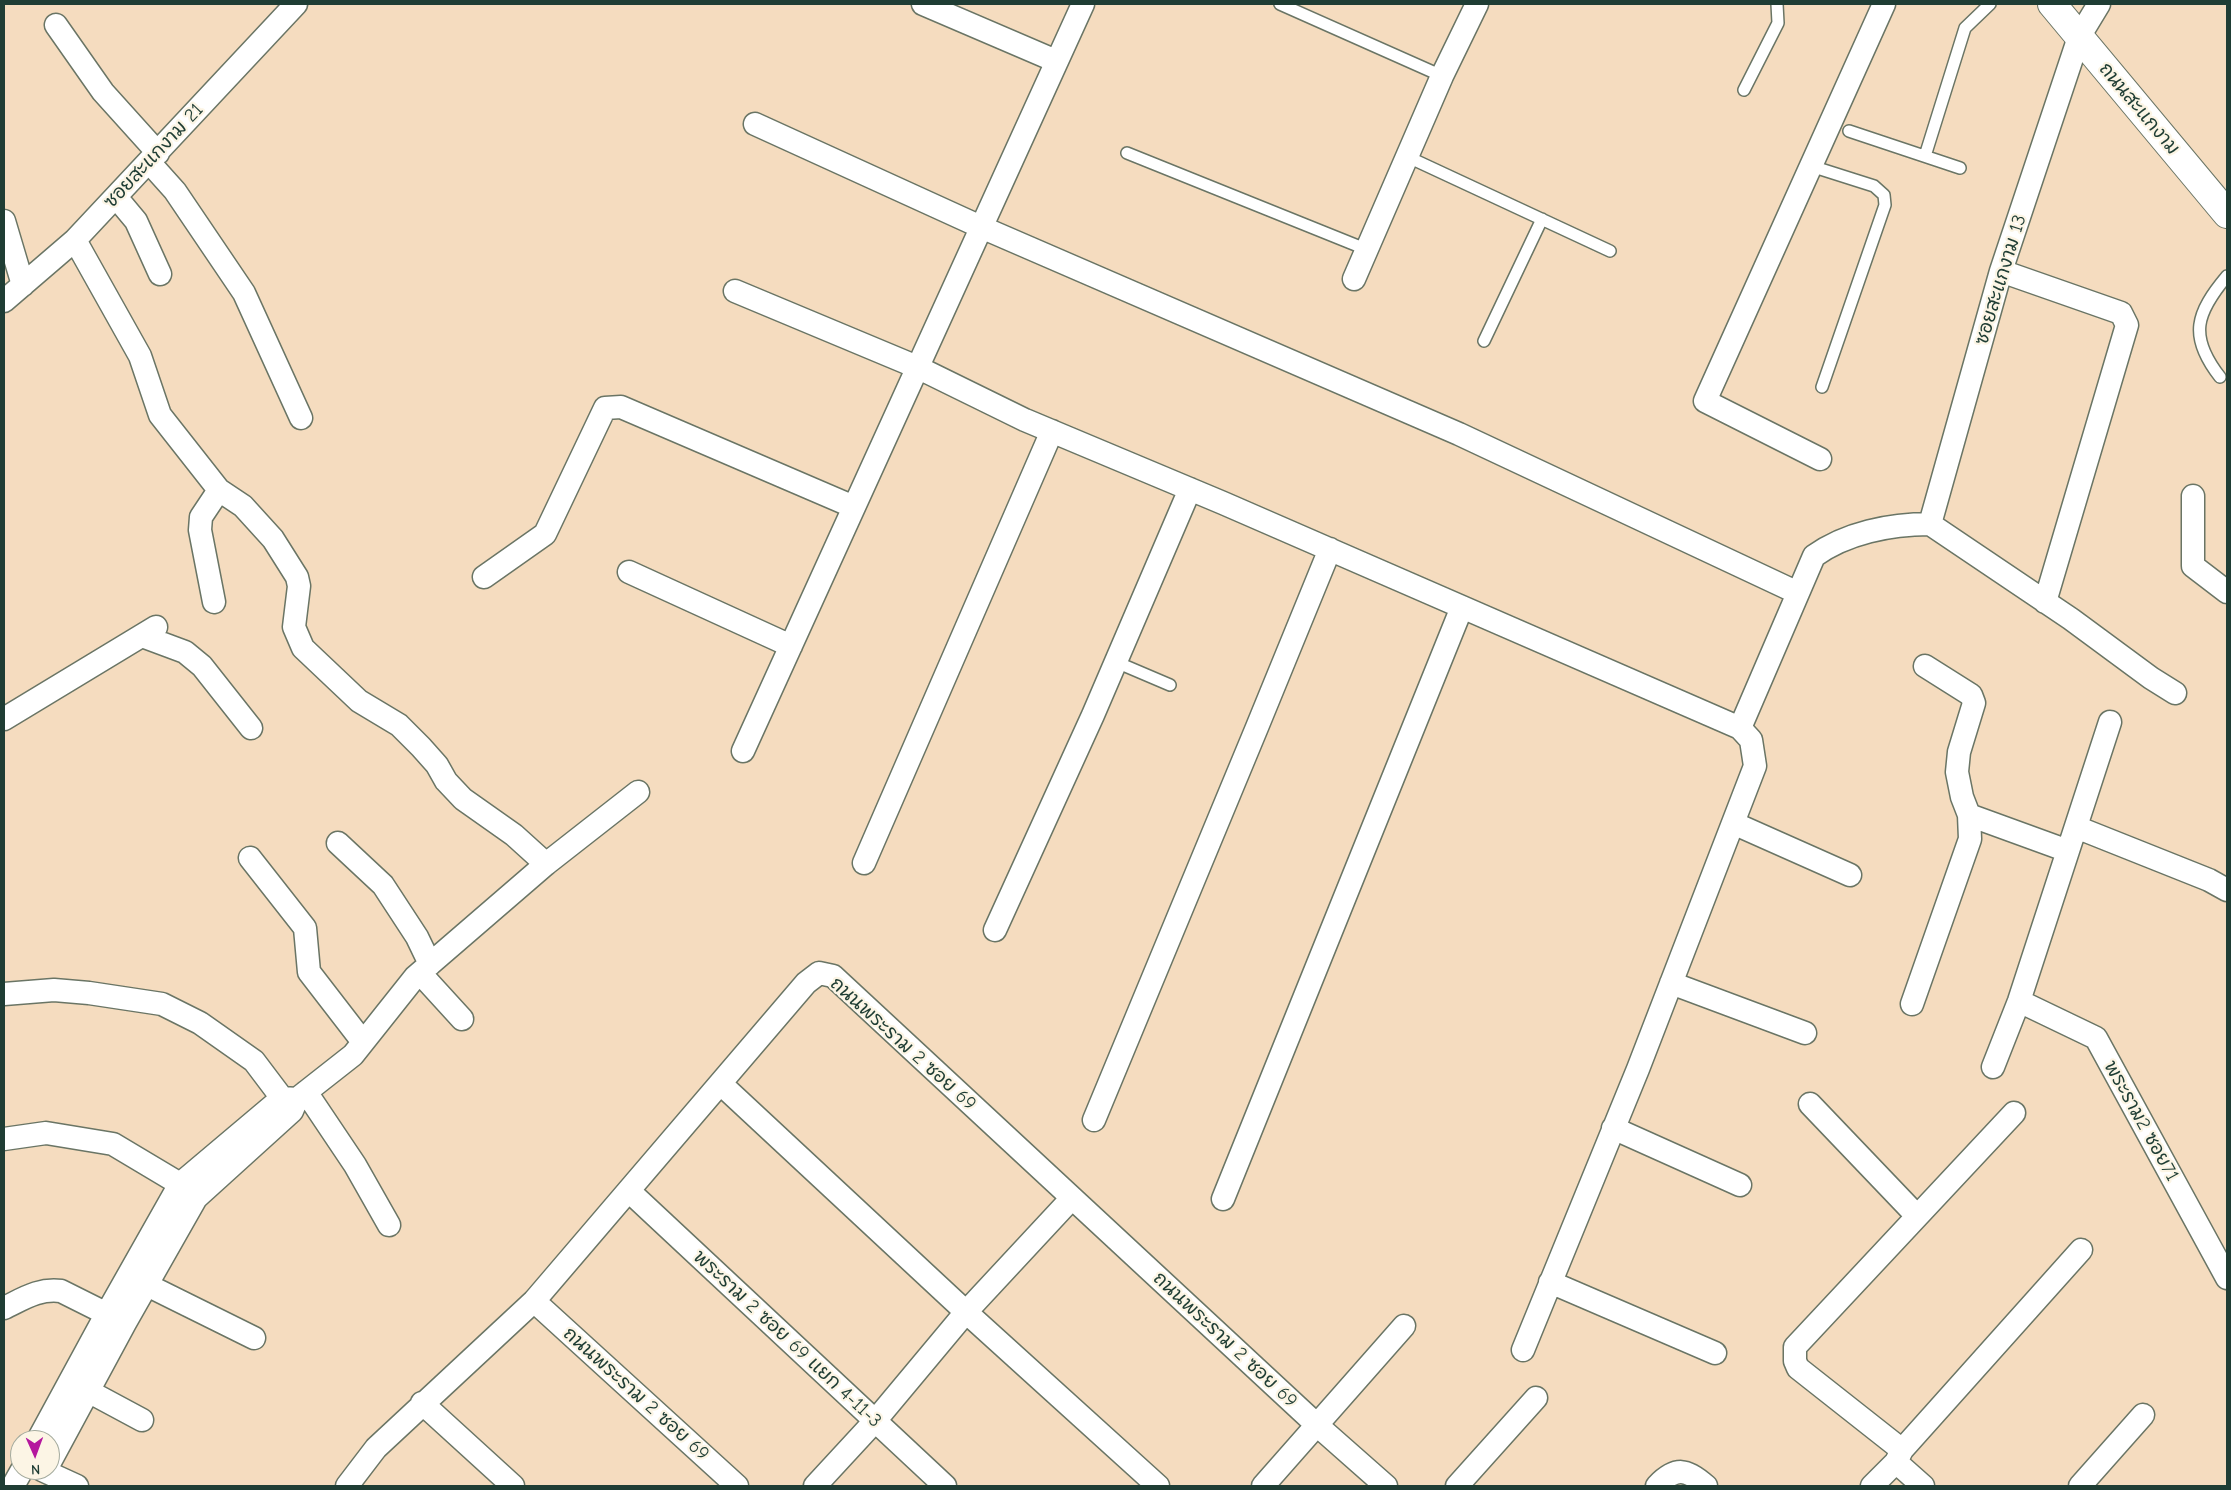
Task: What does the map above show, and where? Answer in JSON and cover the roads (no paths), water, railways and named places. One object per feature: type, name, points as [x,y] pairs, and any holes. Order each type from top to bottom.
[{"type":"street","name":"ซอยสะแกงาม 21","points":[[4,301],[75,240],[296,4]]},
{"type":"street","points":[[923,4],[1056,61]]},
{"type":"street","points":[[743,751],[1083,4]]},
{"type":"street","points":[[1354,279],[1442,76],[1477,4]]},
{"type":"street","points":[[1820,459],[1705,401],[1884,4]]},
{"type":"street","name":"ถนนสะแกงาม","points":[[2052,4],[2227,214]]},
{"type":"street","name":"ซอยสะแกงาม 13","points":[[1930,524],[2001,271],[2079,38],[2098,4]]},
{"type":"street","points":[[56,25],[103,92],[154,157],[244,293],[301,418]]},
{"type":"street","points":[[755,124],[980,227],[1459,434],[1798,593]]},
{"type":"street","points":[[116,197],[136,220],[160,274]]},
{"type":"street","points":[[4,221],[24,285]]},
{"type":"street","points":[[75,240],[140,356],[160,416],[219,490],[243,506],[273,539],[297,576],[299,586],[294,627],[303,648],[359,701],[399,725],[437,765],[446,781],[463,799],[514,835],[546,864]]},
{"type":"street","points":[[2001,271],[2121,313],[2127,325],[2045,602]]},
{"type":"street","points":[[735,291],[917,368],[1052,431],[1330,549],[1740,728],[1751,740],[1755,766],[1671,984],[1523,1350]]},
{"type":"street","points":[[484,577],[545,534],[605,408],[613,406],[621,407],[854,507]]},
{"type":"street","points":[[864,863],[1052,431]]},
{"type":"street","points":[[995,930],[1116,662],[1190,489]]},
{"type":"street","points":[[214,602],[200,530],[201,517],[219,490]]},
{"type":"street","points":[[2193,496],[2193,566],[2227,592]]},
{"type":"street","points":[[1740,728],[1814,556],[1829,545],[1884,528],[1910,524],[1930,524],[2175,693]]},
{"type":"street","points":[[1094,1120],[1256,732],[1330,549]]},
{"type":"street","points":[[629,572],[791,646]]},
{"type":"street","points":[[1223,1199],[1462,607]]},
{"type":"street","points":[[4,719],[149,631],[185,652],[202,666],[251,728]]},
{"type":"street","points":[[1912,1004],[1970,839],[1969,815],[1962,797],[1957,772],[1959,752],[1974,703],[1971,695],[1925,666]]},
{"type":"street","points":[[1993,1067],[2019,1001],[2110,722]]},
{"type":"street","points":[[44,1430],[116,1318],[188,1191],[294,1100],[353,1055],[425,968],[546,864],[638,792]]},
{"type":"street","points":[[1969,815],[2068,851]]},
{"type":"street","points":[[1733,822],[1850,875]]},
{"type":"street","points":[[2076,828],[2208,880],[2227,890]]},
{"type":"street","points":[[338,843],[383,884],[417,937],[425,968],[462,1019]]},
{"type":"street","points":[[250,858],[305,928],[309,972],[363,1042]]},
{"type":"street","name":"ถนนพระราม 2 ซอย 69","points":[[347,1486],[376,1448],[422,1403],[534,1301],[806,983],[819,973],[833,976],[1318,1426],[1386,1486]]},
{"type":"street","points":[[1671,984],[1805,1033]]},
{"type":"street","points":[[4,994],[54,990],[89,993],[162,1004],[200,1023],[254,1061],[346,1149],[389,1225]]},
{"type":"street","name":"พระราม2 ซอย71","points":[[2019,1001],[2096,1038],[2227,1278]]},
{"type":"street","points":[[721,1084],[966,1312],[1158,1486]]},
{"type":"street","points":[[1810,1104],[1917,1216]]},
{"type":"street","points":[[1923,1486],[1899,1456],[1798,1368],[1795,1361],[1795,1347],[2014,1113]]},
{"type":"street","points":[[1613,1128],[1740,1185]]},
{"type":"street","points":[[4,1139],[46,1132],[113,1144],[188,1191]]},
{"type":"street","points":[[60,1443],[88,1391],[116,1318],[147,1285],[188,1191]]},
{"type":"street","name":"พระราม 2 ซอย 69 แยก 4-11-3","points":[[629,1191],[945,1486]]},
{"type":"street","points":[[815,1486],[875,1421],[966,1312],[1072,1198]]},
{"type":"street","points":[[1872,1486],[2081,1250]]},
{"type":"street","points":[[1550,1282],[1715,1353]]},
{"type":"street","points":[[147,1285],[254,1338]]},
{"type":"street","points":[[4,1308],[35,1293],[52,1290],[61,1291],[116,1318]]},
{"type":"street","name":"ถนนพระราม 2 ซอย 69","points":[[534,1301],[737,1486]]},
{"type":"street","points":[[1263,1486],[1318,1426],[1404,1326]]},
{"type":"street","points":[[88,1391],[142,1420]]},
{"type":"street","points":[[1457,1486],[1536,1398]]},
{"type":"street","points":[[422,1403],[512,1486]]},
{"type":"street","points":[[2080,1486],[2142,1415]]},
{"type":"street","points":[[1657,1486],[1667,1475],[1680,1472],[1693,1474],[1706,1486]]},
{"type":"street","points":[[60,1479],[77,1486]]},
{"type":"street","points":[[4,1481],[13,1486]]},
{"type":"lane","points":[[1280,4],[1442,76]]},
{"type":"lane","points":[[1744,90],[1778,23],[1777,4]]},
{"type":"lane","points":[[1924,156],[1965,28],[1990,4]]},
{"type":"lane","points":[[1848,131],[1960,168]]},
{"type":"lane","points":[[1126,153],[1368,250]]},
{"type":"lane","points":[[1408,157],[1610,251]]},
{"type":"lane","points":[[1810,166],[1874,186],[1884,194],[1885,205],[1822,387]]},
{"type":"lane","points":[[1484,341],[1542,219]]},
{"type":"lane","points":[[2220,377],[2211,366],[2200,340],[2199,321],[2214,291],[2227,276]]},
{"type":"lane","points":[[1116,662],[1170,684]]}]
